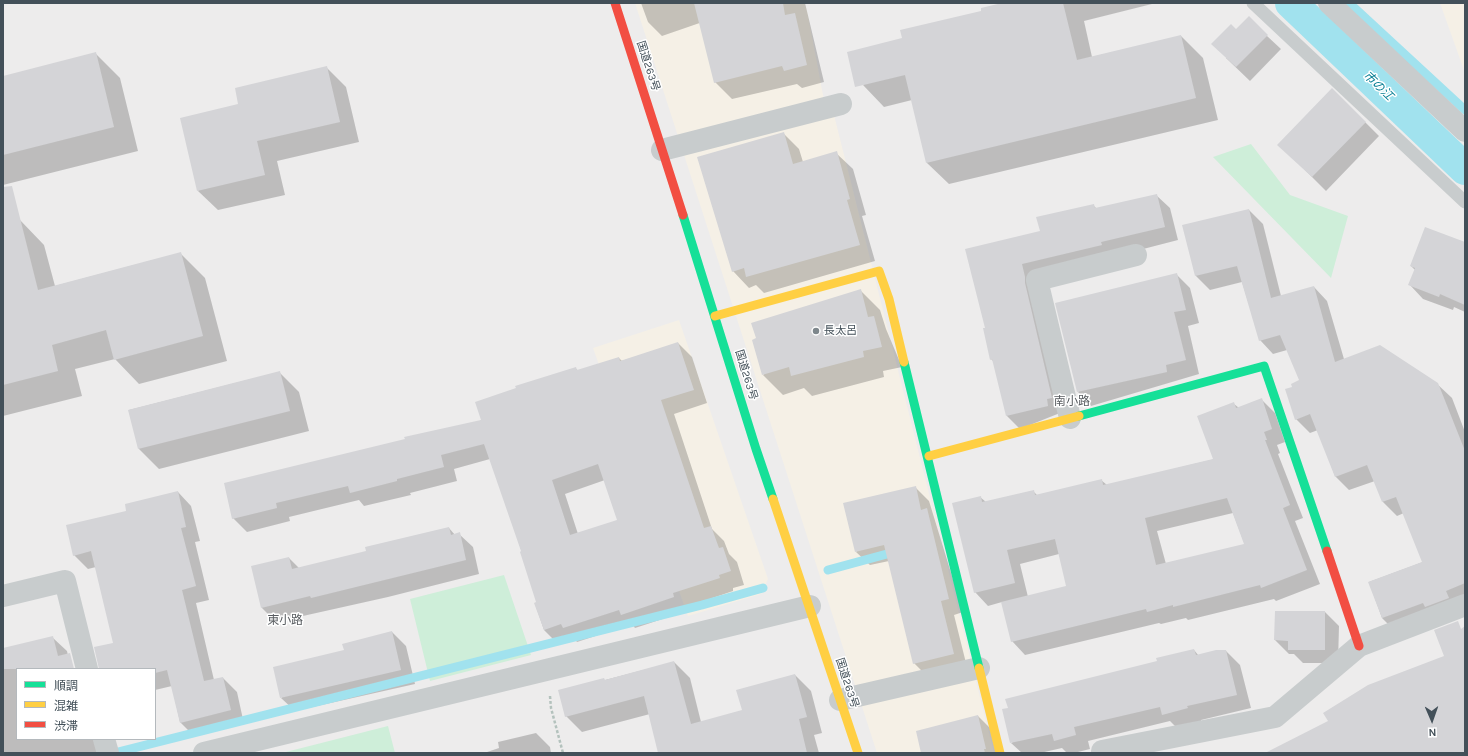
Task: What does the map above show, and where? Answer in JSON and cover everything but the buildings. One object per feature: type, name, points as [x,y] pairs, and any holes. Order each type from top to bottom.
[{"type":"main road","name":"国道263号","points":[[615,3],[756,449],[810,606],[858,753]]},
{"type":"main road","points":[[715,316],[879,271],[890,299],[1000,753]]},
{"type":"main road","points":[[929,456],[1264,366],[1359,646]]},
{"type":"street","points":[[1329,3],[1465,132]]},
{"type":"street","points":[[662,150],[841,104]]},
{"type":"street","points":[[1070,418],[1037,280],[1136,255]]},
{"type":"street","points":[[3,596],[65,581],[87,668]]},
{"type":"street","points":[[1102,753],[1102,751],[1275,717],[1359,646],[1465,605]]},
{"type":"street","points":[[204,753],[810,606]]},
{"type":"street","points":[[840,700],[980,668]]},
{"type":"lane","points":[[1254,3],[1465,202]]},
{"type":"path","points":[[546,670],[551,708],[563,753]]},
{"type":"shaded area","points":[[635,3],[804,3],[807,11],[827,116],[834,115],[994,753],[877,753]]},
{"type":"shaded area","points":[[1440,3],[1465,3],[1465,73]]},
{"type":"shaded area","points":[[679,320],[768,579],[761,594],[688,616],[593,348]]},
{"type":"green space","points":[[1251,144],[1290,195],[1348,216],[1331,278],[1213,157]]},
{"type":"green space","points":[[504,575],[531,655],[430,681],[410,599]]},
{"type":"green space","points":[[388,726],[395,753],[282,753]]},
{"type":"waterway","name":"市の江","points":[[1291,3],[1465,169]]},
{"type":"waterway","points":[[1349,3],[1465,110]]},
{"type":"waterway","points":[[828,570],[898,551]]},
{"type":"waterway","points":[[114,753],[702,605],[763,588]]},
{"type":"traffic: fast","points":[[683,215],[773,499]]},
{"type":"traffic: fast","points":[[904,362],[979,668]]},
{"type":"traffic: fast","points":[[1079,416],[1264,366],[1327,551]]},
{"type":"traffic: slow","points":[[715,316],[879,271],[889,299],[904,362]]},
{"type":"traffic: slow","points":[[929,456],[1079,416]]},
{"type":"traffic: slow","points":[[773,499],[858,753]]},
{"type":"traffic: slow","points":[[979,668],[1000,753]]},
{"type":"traffic: jam","points":[[615,3],[683,215]]},
{"type":"traffic: jam","points":[[1327,551],[1359,646]]},
{"type":"place","name":"長太呂","points":[[816,331]]},
{"type":"district","name":"南小路","points":[[1072,402]]},
{"type":"district","name":"東小路","points":[[285,621]]}]
